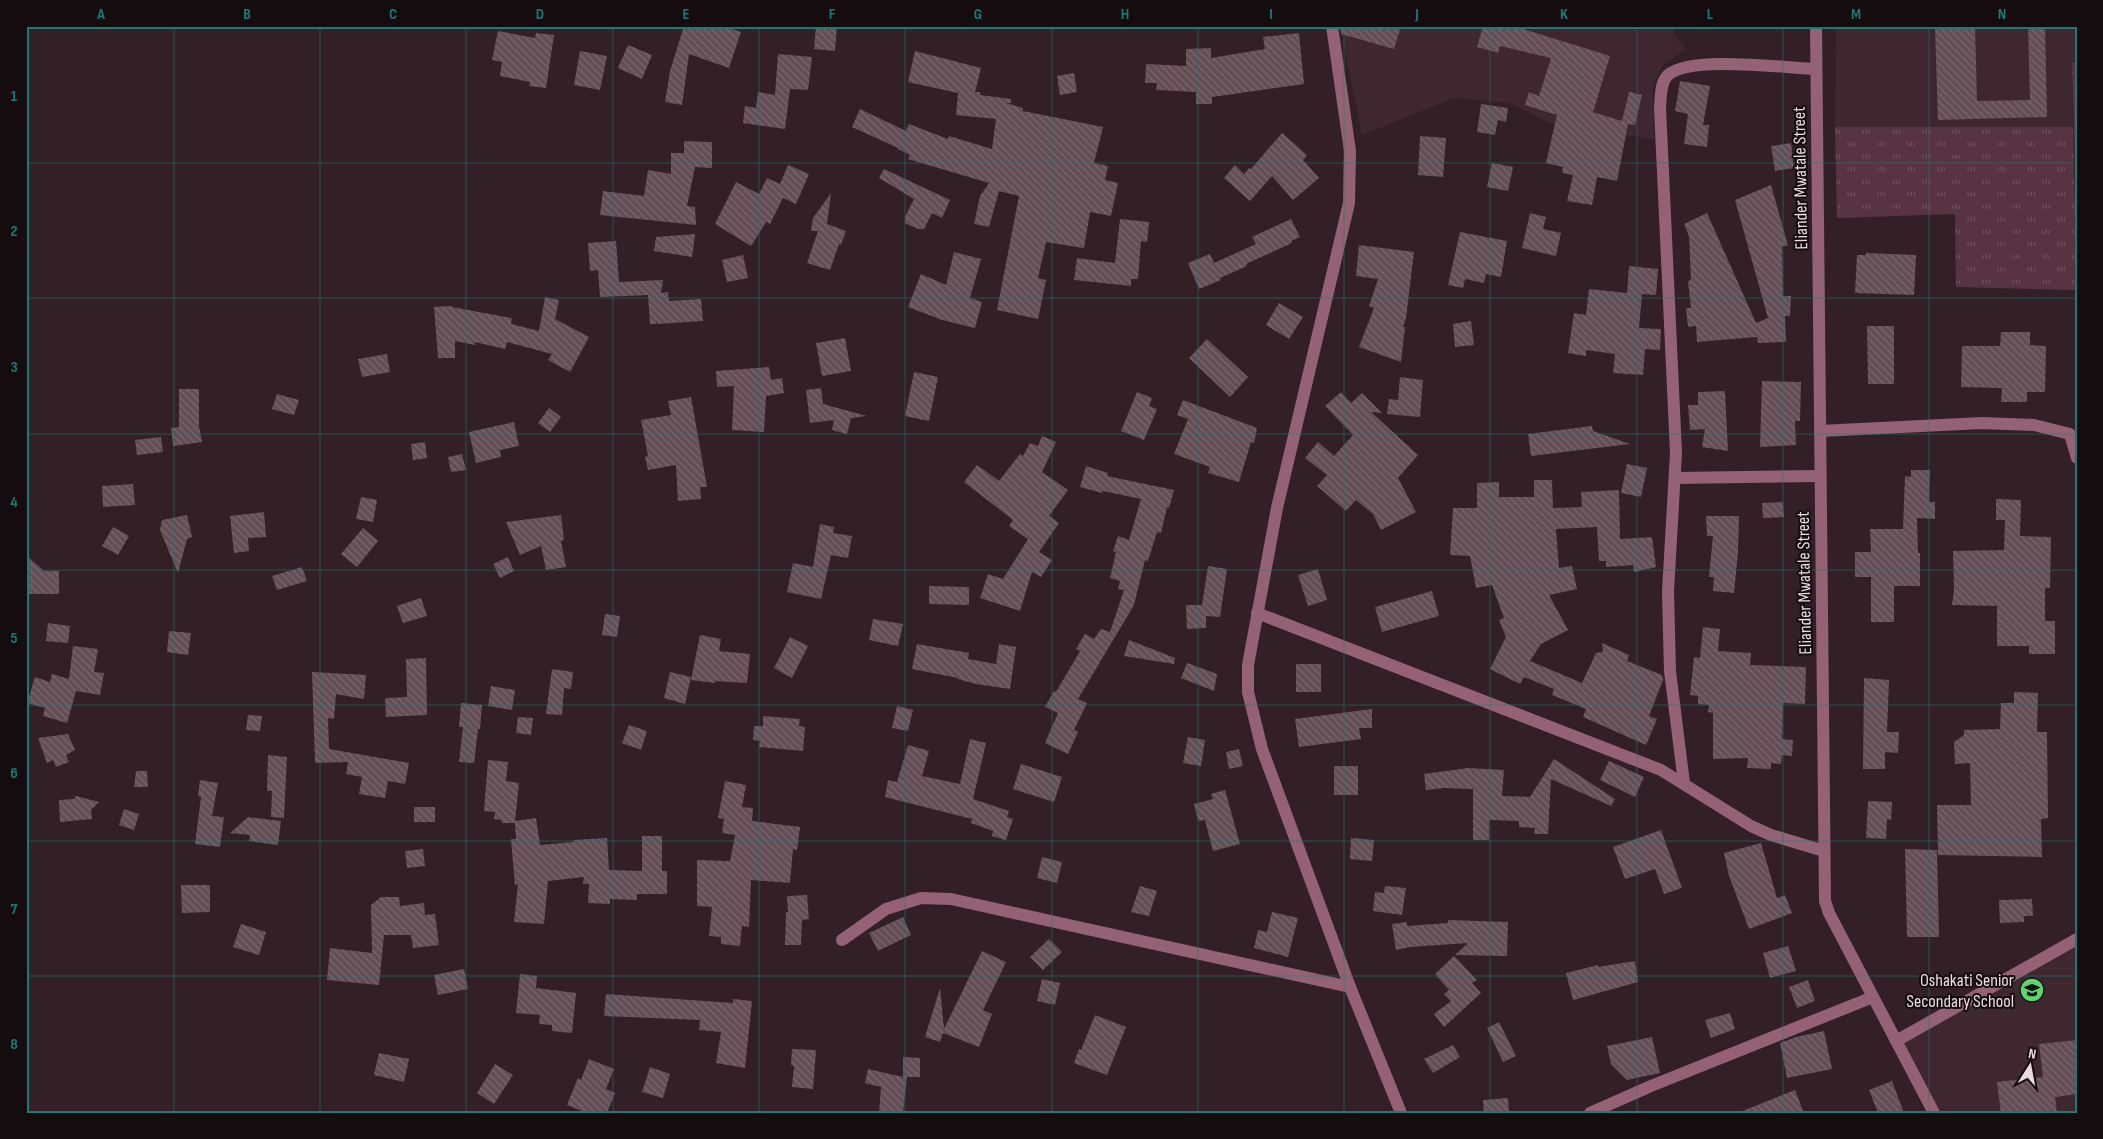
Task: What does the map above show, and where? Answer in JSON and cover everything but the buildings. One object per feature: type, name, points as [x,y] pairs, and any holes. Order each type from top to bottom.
[{"type":"street","points":[[1332,26],[1350,152],[1348,203],[1277,508],[1248,665],[1248,692],[1262,749],[1350,987],[1401,1113]]},
{"type":"street","name":"Eliander Mwatale Street","points":[[1816,26],[1825,901],[1934,1113]]},
{"type":"street","points":[[1684,783],[1670,671],[1668,633],[1668,591],[1675,478],[1660,108],[1662,86],[1667,75],[1680,68],[1708,63],[1816,69]]},
{"type":"street","points":[[1820,430],[1982,423],[2034,425],[2070,434],[2077,458]]},
{"type":"street","points":[[1675,478],[1820,476]]},
{"type":"street","points":[[1257,613],[1661,770],[1750,826],[1770,835],[1824,851]]},
{"type":"street","points":[[842,940],[886,909],[921,898],[951,899],[1350,987]]},
{"type":"street","points":[[1896,1040],[2077,939]]},
{"type":"street","points":[[1590,1113],[1651,1086],[1874,997]]},
{"type":"shaded area","points":[[1340,26],[1674,26],[1674,34],[1686,49],[1662,66],[1653,86],[1654,139],[1559,127],[1509,103],[1454,98],[1362,135]]},
{"type":"shaded area","points":[[1836,26],[2077,26],[2077,63],[2072,64],[2073,127],[1835,127]]},
{"type":"shaded area","name":"Oshakati Senior Secondary School","points":[[2077,939],[2077,1113],[1934,1113],[1896,1041]]},
{"type":"green space","points":[[2072,63],[2077,63],[2077,234]]},
{"type":"green space","points":[[1835,127],[2073,127],[2077,290],[1956,287],[1955,214],[1837,218]]},
{"type":"place","name":"Oshakati Senior Secondary School","points":[[2032,990]]}]
